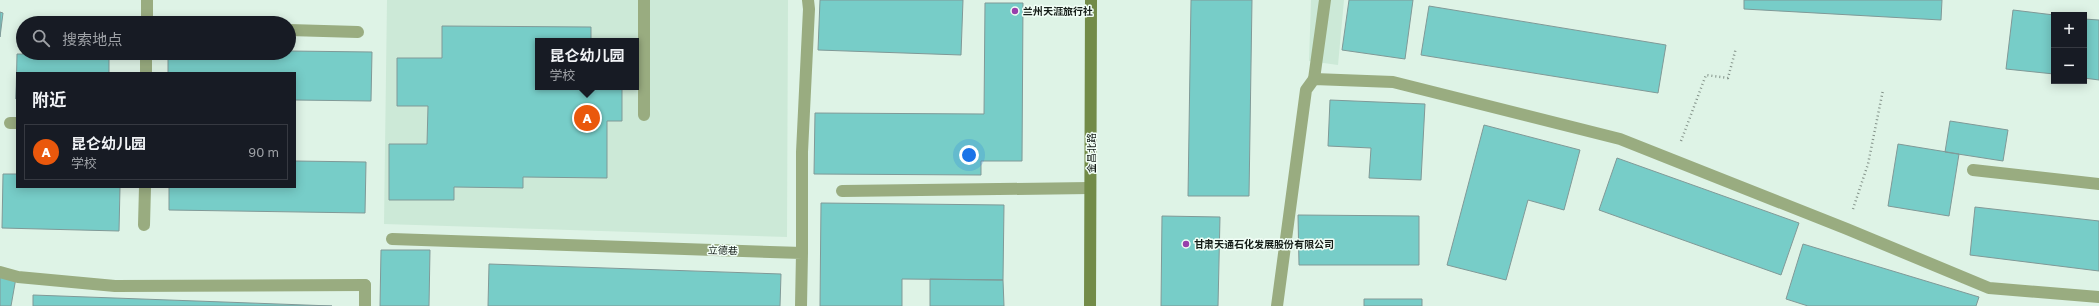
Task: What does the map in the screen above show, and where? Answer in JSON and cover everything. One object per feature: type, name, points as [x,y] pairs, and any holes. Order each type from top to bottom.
[{"type":"main road","name":"金昌北路","points":[[1090,306],[1091,0]]},
{"type":"street","points":[[147,0],[147,16]]},
{"type":"street","points":[[644,0],[644,115]]},
{"type":"street","points":[[801,306],[802,152],[809,9],[808,0]]},
{"type":"street","points":[[1277,306],[1306,90],[1314,79],[1325,0]]},
{"type":"street","points":[[296,30],[358,32]]},
{"type":"street","points":[[146,60],[146,72]]},
{"type":"street","points":[[1314,79],[1393,82],[1620,139],[1847,229],[1989,288],[2099,297]]},
{"type":"street","points":[[1973,170],[2099,184]]},
{"type":"street","points":[[144,225],[145,188]]},
{"type":"street","points":[[842,191],[1090,188]]},
{"type":"street","name":"立德巷","points":[[392,239],[802,253]]},
{"type":"street","points":[[0,272],[18,277],[115,286],[365,285],[365,306]]},
{"type":"path","points":[[1674,160],[1706,75],[1728,78],[1736,48]]},
{"type":"path","points":[[1847,229],[1868,164],[1883,90]]},
{"type":"shaded area","points":[[387,0],[788,0],[787,237],[384,224]]},
{"type":"shaded area","points":[[1311,0],[1344,0],[1338,65],[1309,61]]},
{"type":"building","points":[[820,0],[963,0],[961,55],[818,50]]},
{"type":"building","points":[[1191,0],[1252,0],[1249,196],[1188,196]]},
{"type":"building","points":[[1349,0],[1413,0],[1405,59],[1342,50]]},
{"type":"building","points":[[1744,0],[1942,0],[1941,20],[1744,9]]},
{"type":"building","points":[[985,3],[1023,3],[1022,161],[981,161],[981,175],[814,174],[815,113],[984,114]]},
{"type":"building","points":[[1429,6],[1666,45],[1658,93],[1421,55]]},
{"type":"building","points":[[2013,10],[2051,15],[2051,74],[2006,69]]},
{"type":"building","points":[[0,12],[3,13],[0,37]]},
{"type":"building","points":[[2087,19],[2099,20],[2099,80],[2087,78]]},
{"type":"building","points":[[442,26],[591,27],[591,38],[535,38],[535,90],[622,90],[622,121],[607,121],[607,178],[523,177],[523,188],[454,187],[454,200],[389,200],[389,144],[427,144],[428,106],[397,106],[397,58],[442,58]]},
{"type":"building","points":[[296,51],[372,52],[371,101],[296,100],[296,72],[168,72],[168,60],[296,60]]},
{"type":"building","points":[[17,60],[109,60],[109,72],[17,72]]},
{"type":"building","points":[[1330,100],[1425,104],[1421,180],[1369,178],[1371,148],[1328,146]]},
{"type":"building","points":[[1950,121],[2008,130],[2003,161],[1945,152]]},
{"type":"building","points":[[1484,125],[1580,150],[1564,210],[1528,200],[1506,280],[1447,265]]},
{"type":"building","points":[[1898,144],[1959,154],[1949,216],[1888,206]]},
{"type":"building","points":[[1617,158],[1799,223],[1781,275],[1599,210]]},
{"type":"building","points":[[296,161],[366,162],[365,213],[169,210],[169,188],[296,188]]},
{"type":"building","points":[[3,174],[16,174],[16,188],[120,188],[119,231],[2,228]]},
{"type":"building","points":[[821,203],[1004,205],[1003,280],[902,279],[902,306],[820,306]]},
{"type":"building","points":[[1975,207],[2099,221],[2099,271],[1970,255]]},
{"type":"building","points":[[1298,215],[1419,216],[1419,265],[1299,265]]},
{"type":"building","points":[[1162,216],[1220,217],[1218,306],[1161,306]]},
{"type":"building","points":[[1803,244],[1979,297],[1976,306],[1808,306],[1786,299]]},
{"type":"building","points":[[381,250],[430,250],[429,306],[380,306]]},
{"type":"building","points":[[489,264],[781,274],[780,306],[488,306]]},
{"type":"building","points":[[0,269],[17,272],[11,306],[0,306]]},
{"type":"building","points":[[930,279],[1003,280],[1004,306],[930,306]]},
{"type":"building","points":[[33,295],[332,306],[33,306]]},
{"type":"building","points":[[1364,299],[1422,299],[1422,306],[1364,306]]},
{"type":"place","name":"兰州天涯旅行社","points":[[1015,11]]},
{"type":"place","name":"昆仑幼儿园","points":[[587,118]]},
{"type":"place","name":"甘肃天通石化发展股份有限公司","points":[[1186,244]]}]
